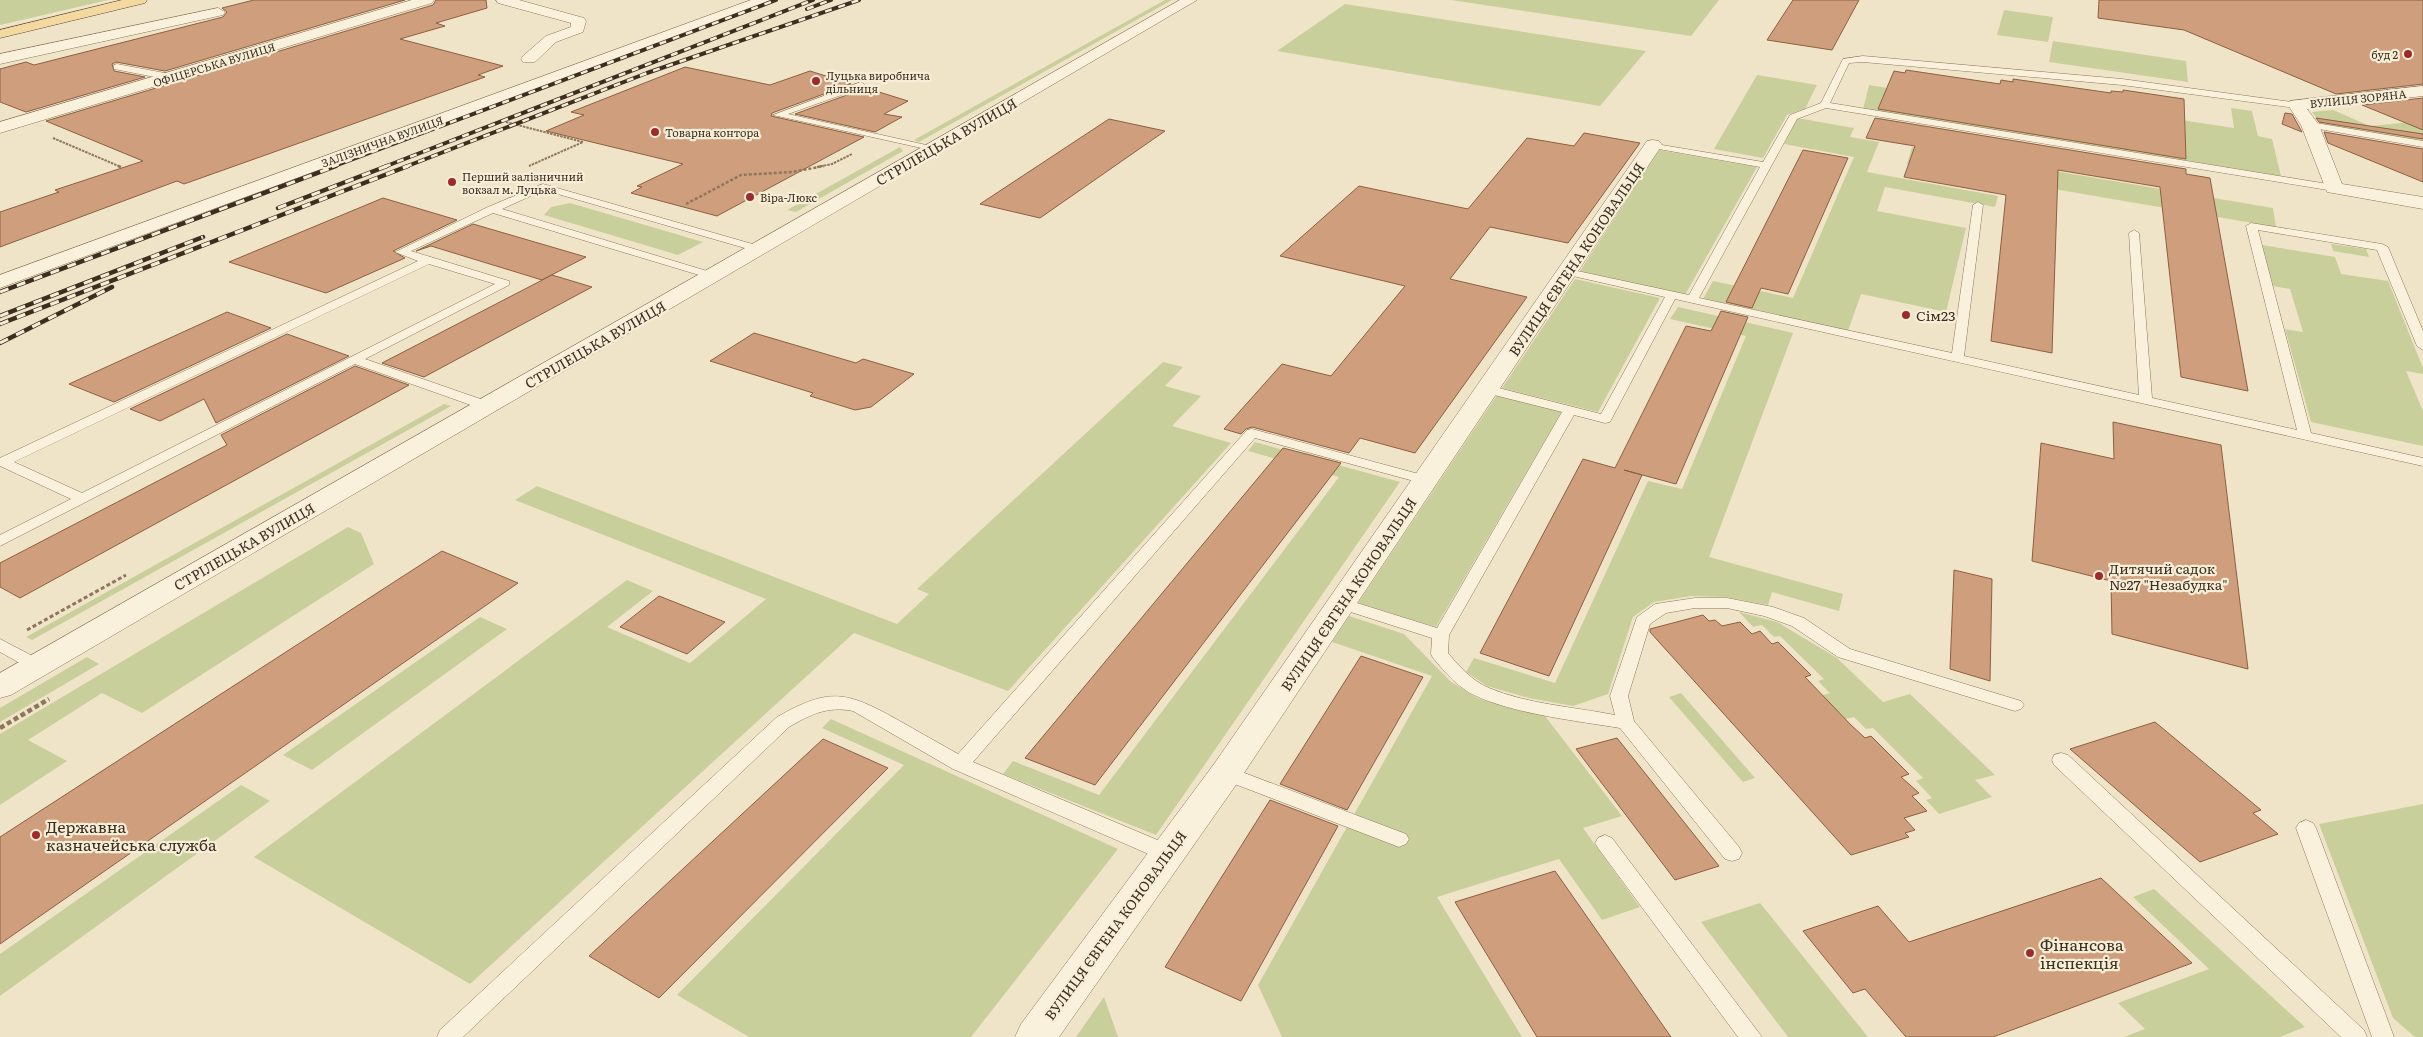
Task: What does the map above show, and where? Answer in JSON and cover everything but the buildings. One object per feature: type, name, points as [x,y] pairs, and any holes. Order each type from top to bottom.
[{"type":"main road","points":[[0,34],[140,0]]},
{"type":"street","name":"ОФІЦЕРСЬКА ВУЛИЦЯ","points":[[0,128],[427,0]]},
{"type":"street","points":[[503,0],[580,21],[578,29],[551,39],[529,58]]},
{"type":"street","name":"ЗАЛІЗНИЧНА ВУЛИЦЯ","points":[[0,282],[764,0]]},
{"type":"street","name":"СТРІЛЕЦЬКА ВУЛИЦЯ","points":[[0,687],[1190,0]]},
{"type":"street","points":[[0,59],[218,12]]},
{"type":"street","name":"ВУЛИЦЯ ЗОРЯНА","points":[[2334,188],[2310,125],[2296,105],[2423,91]]},
{"type":"street","name":"ВУЛИЦЯ ЄВГЕНА КОНОВАЛЬЦЯ","points":[[1035,1037],[1226,773],[1653,145]]},
{"type":"street","points":[[2334,188],[2423,203]]},
{"type":"lane","points":[[1824,106],[1846,62],[1863,59],[2122,82],[2296,105]]},
{"type":"lane","points":[[117,67],[170,77]]},
{"type":"lane","points":[[861,85],[778,115],[932,149]]},
{"type":"lane","points":[[1692,300],[1793,117],[1824,106],[2334,188]]},
{"type":"lane","points":[[2310,125],[2423,144]]},
{"type":"lane","points":[[1653,145],[1766,166]]},
{"type":"lane","points":[[0,541],[505,283],[401,252],[543,187],[760,249]]},
{"type":"lane","points":[[1957,360],[1978,206]]},
{"type":"lane","points":[[492,209],[713,276]]},
{"type":"lane","points":[[2305,436],[2251,226],[2382,247],[2423,346]]},
{"type":"lane","points":[[2134,233],[2146,402]]},
{"type":"lane","points":[[83,499],[3,462],[429,260]]},
{"type":"lane","points":[[1568,272],[1957,360],[2423,462]]},
{"type":"lane","points":[[1487,389],[1605,419],[1671,296]]},
{"type":"lane","points":[[355,360],[487,406]]},
{"type":"lane","points":[[1570,410],[1441,635],[1438,654],[1458,676],[1482,692],[1526,705],[1626,723]]},
{"type":"lane","points":[[960,764],[1252,433],[1425,480]]},
{"type":"lane","points":[[1341,603],[1441,635]]},
{"type":"lane","points":[[1732,853],[1626,723],[1619,696],[1643,621],[1661,608],[1695,603],[1727,604],[1767,611],[1798,622],[1844,653],[2015,705]]},
{"type":"lane","points":[[0,645],[38,666]]},
{"type":"lane","points":[[448,1037],[783,722],[812,705],[838,701],[857,705],[960,764],[1167,853]]},
{"type":"lane","points":[[2061,760],[2356,1037]]},
{"type":"lane","points":[[1226,773],[1399,838]]},
{"type":"lane","points":[[2306,828],[2383,1037]]},
{"type":"lane","points":[[1605,843],[1750,1037]]},
{"type":"path","points":[[463,111],[583,142],[522,168]]},
{"type":"path","points":[[18,123],[121,167]]},
{"type":"path","points":[[658,219],[741,175],[792,172],[832,164],[881,138]]},
{"type":"green space","points":[[0,0],[108,0],[0,25]]},
{"type":"green space","points":[[1165,0],[1172,0],[919,142],[914,140]]},
{"type":"green space","points":[[1451,0],[1719,0],[1691,36]]},
{"type":"green space","points":[[1345,4],[1646,51],[1600,106],[1277,51]]},
{"type":"green space","points":[[2004,10],[2053,17],[2048,42],[1997,35]]},
{"type":"green space","points":[[2053,41],[2186,61],[2188,82],[2049,62]]},
{"type":"green space","points":[[1757,75],[1817,85],[1805,109],[1787,115],[1763,158],[1714,149]]},
{"type":"green space","points":[[1869,85],[2002,106],[2116,110],[2234,128],[2231,108],[2252,111],[2258,136],[2272,139],[2281,176],[1863,109]]},
{"type":"green space","points":[[2333,110],[2370,126],[2423,121],[2423,142],[2321,125],[2312,112]]},
{"type":"green space","points":[[1797,118],[1854,128],[1850,137],[1879,142],[1867,172],[1998,196],[1995,207],[1885,187],[1877,211],[1966,228],[1946,312],[1861,294],[1848,331],[1703,299],[1713,281],[1793,298],[1854,157],[1784,144]]},
{"type":"green space","points":[[900,147],[903,151],[796,212],[787,210]]},
{"type":"green space","points":[[1912,147],[2273,208],[2276,227],[1907,164]]},
{"type":"green space","points":[[1659,150],[1757,167],[1685,295],[1580,271]]},
{"type":"green space","points":[[570,203],[703,242],[678,255],[544,215],[551,207]]},
{"type":"green space","points":[[2331,244],[2366,249],[2369,257],[2333,251]]},
{"type":"green space","points":[[2262,245],[2335,257],[2341,274],[2388,281],[2423,368],[2423,374],[2406,371],[2423,411],[2423,446],[2311,422],[2285,329],[2303,332],[2290,289],[2273,286]]},
{"type":"green space","points":[[1575,279],[1660,298],[1598,412],[1502,388]]},
{"type":"green space","points":[[1678,307],[1793,333],[1709,557],[1843,594],[1839,611],[1772,592],[1768,605],[1725,597],[1691,596],[1654,602],[1633,617],[1608,694],[1573,706],[1529,698],[1487,686],[1466,672],[1474,658],[1555,683],[1648,481],[1682,489],[1746,336],[1670,319]]},
{"type":"green space","points":[[1163,362],[1183,367],[1165,386],[1201,396],[1172,426],[1231,443],[1008,691],[854,633],[470,984],[254,857],[627,580],[653,591],[607,627],[690,663],[766,599],[515,500],[537,486],[897,624],[929,594],[917,589]]},
{"type":"green space","points":[[1497,395],[1562,411],[1436,627],[1358,603]]},
{"type":"green space","points":[[444,404],[451,406],[32,640],[26,637]]},
{"type":"green space","points":[[1255,442],[1400,482],[1156,835],[1003,774],[1013,761],[1099,795],[1339,477],[1248,451]]},
{"type":"green space","points":[[348,527],[361,533],[374,564],[142,713],[102,693],[28,740],[67,761],[0,805],[0,734]]},
{"type":"green space","points":[[1739,612],[1777,622],[1837,658],[1883,702],[1910,694],[1995,775],[1975,780],[1992,797],[1939,814],[1926,800],[1932,798],[1916,781],[1923,778],[1873,728],[1866,729],[1854,717],[1837,721],[1814,698],[1830,693],[1818,681],[1824,679],[1780,636],[1774,637],[1762,625],[1753,627]]},
{"type":"green space","points":[[1349,616],[1404,634],[1450,681],[1477,698],[1545,716],[1622,816],[1583,828],[1640,907],[1602,920],[1559,859],[1437,897],[1522,1037],[1282,1037],[1258,985],[1432,676],[1332,642]]},
{"type":"green space","points":[[480,617],[507,629],[312,770],[283,755]]},
{"type":"green space","points":[[87,657],[99,664],[0,722],[0,708]]},
{"type":"green space","points":[[1681,693],[1755,778],[1743,782],[1669,697]]},
{"type":"green space","points":[[831,719],[1118,849],[971,1037],[749,1037],[677,995],[904,765],[822,728]]},
{"type":"green space","points":[[241,785],[270,801],[0,996],[0,954]]},
{"type":"green space","points":[[2423,804],[2423,1037],[2415,1037],[2393,1018],[2319,824]]},
{"type":"green space","points":[[2154,889],[2305,1027],[2280,1037],[2124,1037],[2145,1029],[2118,1003],[2209,969],[2133,897]]},
{"type":"green space","points":[[1760,903],[1868,1037],[1788,1037],[1701,922]]},
{"type":"green space","points":[[1104,997],[1118,1037],[1076,1037]]},
{"type":"railway","points":[[332,167],[776,0]]},
{"type":"railway","points":[[384,167],[813,0]]},
{"type":"railway","points":[[807,9],[831,0]]},
{"type":"railway","points":[[405,167],[647,73],[859,0]]},
{"type":"railway","points":[[0,292],[336,166]]},
{"type":"railway","points":[[278,208],[387,166]]},
{"type":"railway","points":[[0,324],[408,166]]},
{"type":"railway","points":[[0,316],[203,237]]},
{"type":"railway","points":[[0,343],[112,287]]},
{"type":"place","name":"буд 2","points":[[2408,54]]},
{"type":"place","name":"Луцька виробнича дільниця","points":[[816,81]]},
{"type":"place","name":"Товарна контора","points":[[655,132]]},
{"type":"place","name":"Перший залізничний вокзал м. Луцька","points":[[452,182]]},
{"type":"place","name":"Віра-Люкс","points":[[750,197]]},
{"type":"place","name":"Сім23","points":[[1906,315]]},
{"type":"place","name":"Дитячий садок №27 \"Незабудка\"","points":[[2099,576]]},
{"type":"place","name":"Державна казначейська служба","points":[[36,835]]},
{"type":"place","name":"Фінансова інспекція","points":[[2030,953]]}]
